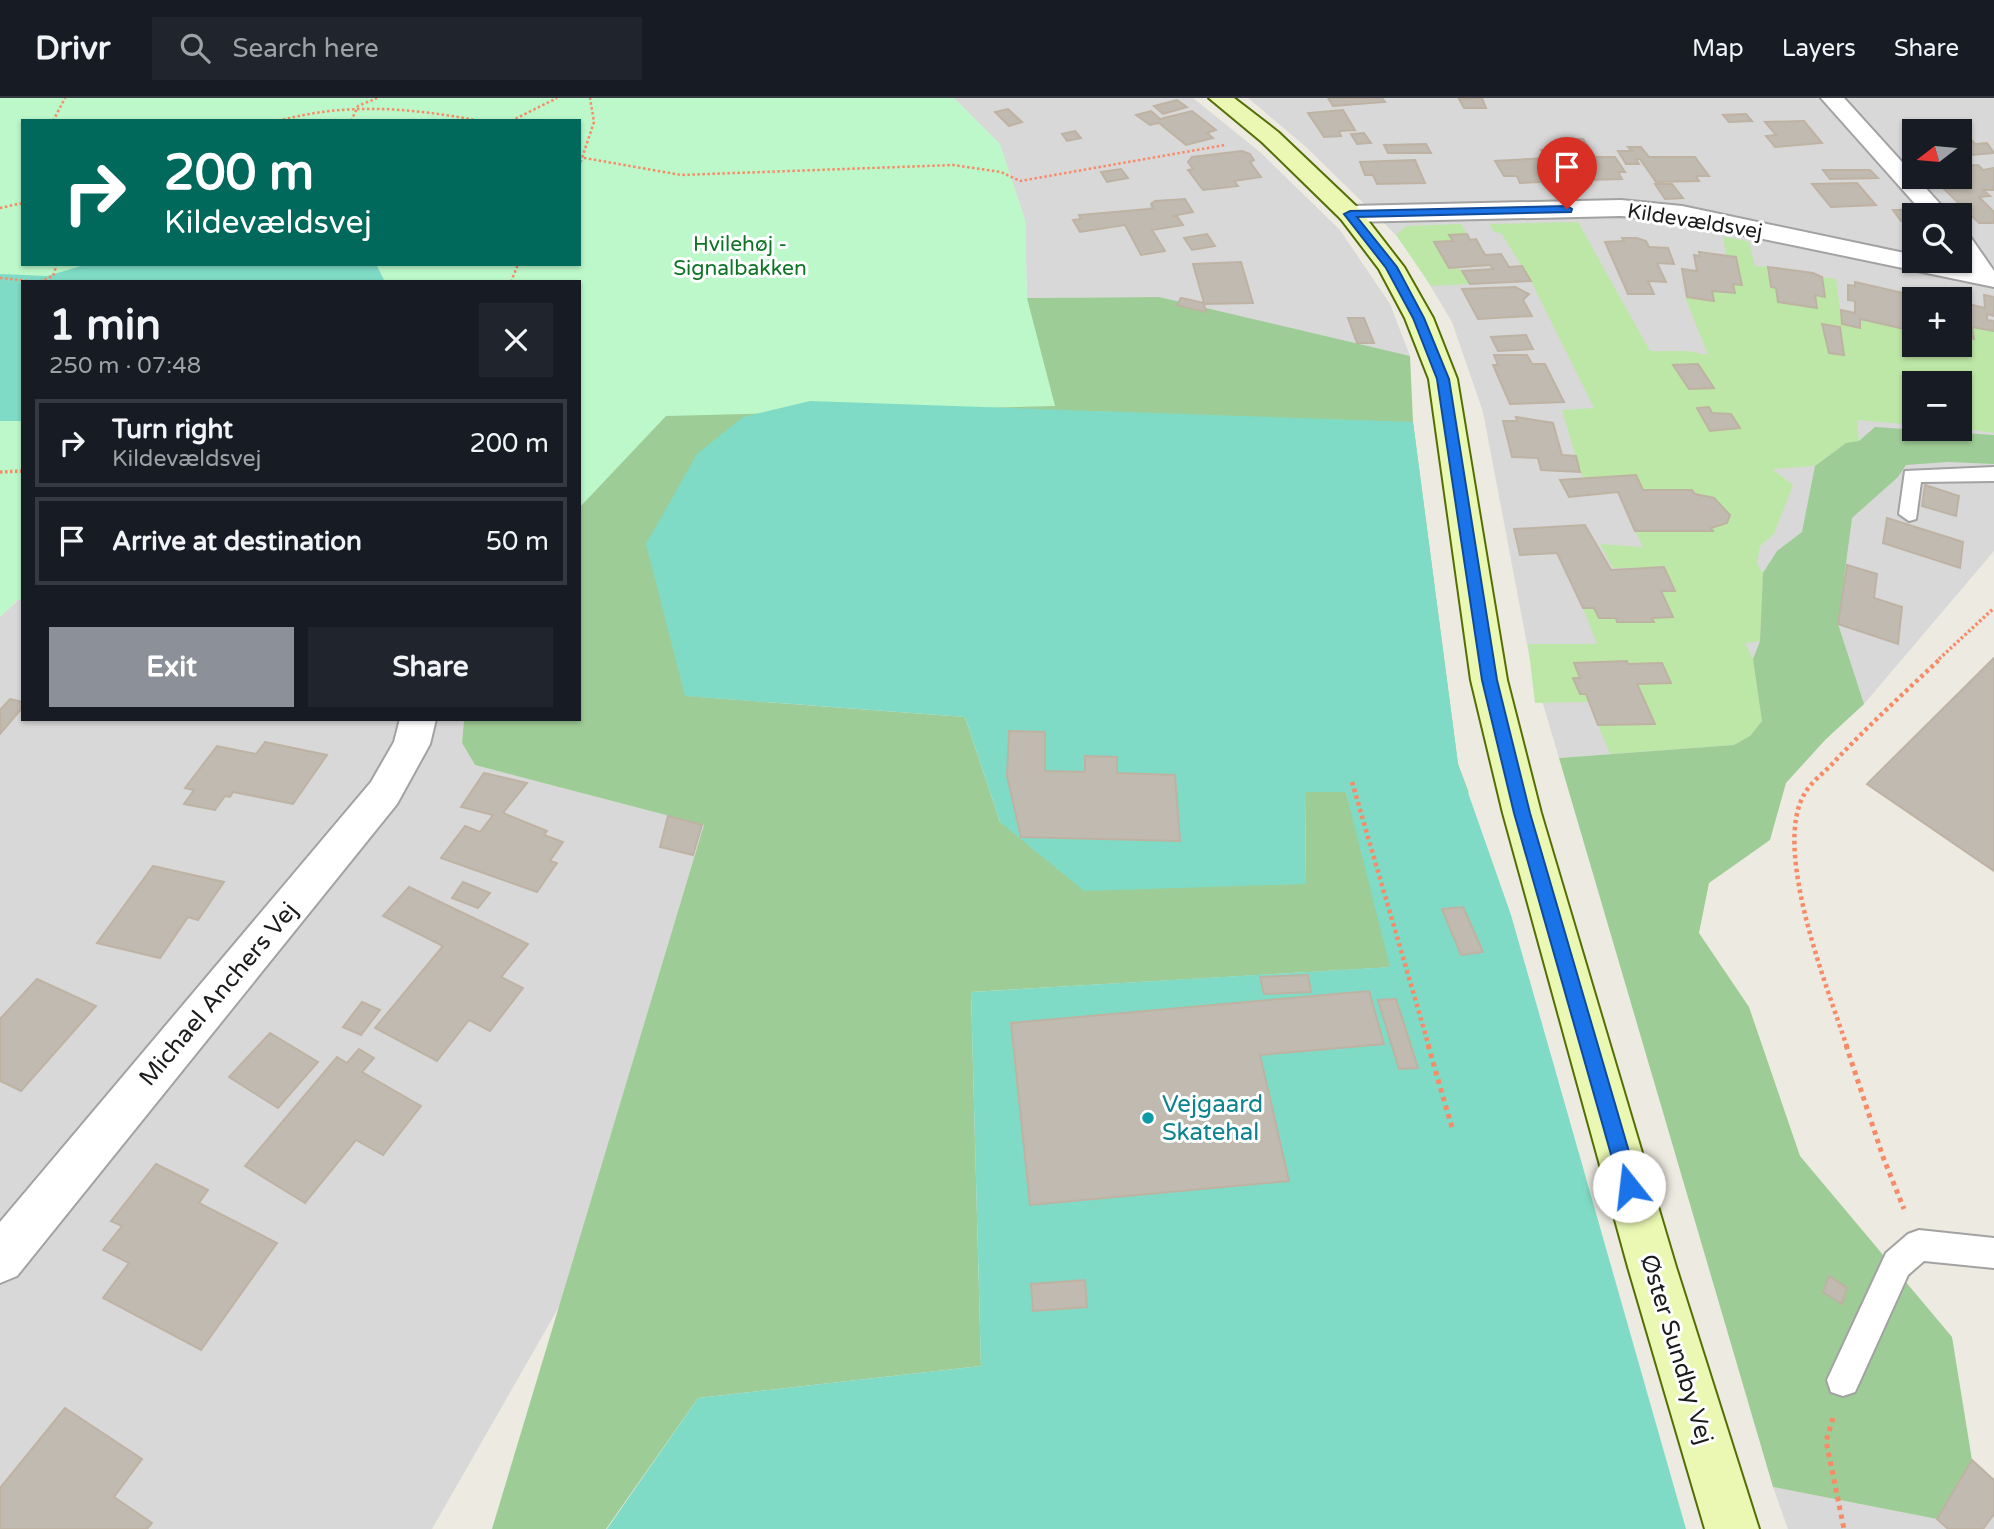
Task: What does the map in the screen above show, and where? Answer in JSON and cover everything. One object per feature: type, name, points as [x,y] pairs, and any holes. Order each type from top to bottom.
[{"type":"street","name":"Øster Sundby Vej","points":[[1220,98],[1270,137],[1350,214],[1391,267],[1419,318],[1443,379],[1489,680],[1522,813],[1652,1267],[1732,1529]]},
{"type":"street","points":[[1832,98],[1927,203]]},
{"type":"street","name":"Kildevældsvej","points":[[1350,214],[1621,208],[1670,213],[1988,278]]},
{"type":"street","points":[[1972,256],[1988,278]]},
{"type":"street","name":"Michael Anchers Vej","points":[[0,1259],[384,793],[412,744],[418,721]]},
{"type":"lane","points":[[1909,514],[1912,476],[1994,474]]},
{"type":"lane","points":[[1843,1380],[1897,1264],[1919,1245],[1994,1253]]},
{"type":"path","points":[[54,119],[65,98]]},
{"type":"path","points":[[352,119],[358,106],[377,98]]},
{"type":"path","points":[[515,119],[557,98]]},
{"type":"path","points":[[590,98],[594,122],[581,157],[681,175],[953,165],[1001,172],[1020,181],[1270,137]]},
{"type":"path","points":[[289,119],[358,106],[394,105],[470,119]]},
{"type":"path","points":[[0,208],[21,203]]},
{"type":"path","points":[[44,280],[53,276],[56,266]]},
{"type":"path","points":[[0,278],[21,280]]},
{"type":"path","points":[[0,472],[21,471]]},
{"type":"path","points":[[1919,1245],[1883,1157],[1809,932],[1794,856],[1797,820],[1804,794],[1866,728],[1994,608]]},
{"type":"path","points":[[1352,782],[1453,1131]]},
{"type":"path","points":[[1843,1380],[1826,1441],[1844,1529]]},
{"type":"shaded area","points":[[954,98],[1193,98],[1260,152],[1340,230],[1390,304],[1410,356],[1320,344],[1159,297],[1027,298],[1025,220],[1000,145]]},
{"type":"shaded area","points":[[1248,98],[1994,98],[1994,551],[1864,704],[1826,739],[1559,758],[1530,660],[1483,412],[1452,322],[1412,255],[1396,235],[1306,147]]},
{"type":"shaded area","points":[[21,600],[21,721],[464,721],[462,743],[475,765],[704,825],[624,1193],[432,1529],[0,1529],[0,617]]},
{"type":"shaded area","points":[[1972,1460],[1994,1480],[1994,1529],[1788,1529],[1773,1487],[1937,1519]]},
{"type":"green space","name":"Hvilehøj - Signalbakken","points":[[0,98],[954,98],[1000,144],[1025,220],[1027,298],[1055,406],[666,416],[581,506],[581,280],[21,280],[21,600],[17,600],[0,617]]},
{"type":"green space","points":[[1578,222],[1650,351],[1688,351],[1708,355],[1685,297],[1714,301],[1712,291],[1734,293],[1733,284],[1742,285],[1736,257],[1726,256],[1723,236],[1749,242],[1755,266],[1768,267],[1771,287],[1776,288],[1779,302],[1817,308],[1815,295],[1825,296],[1822,277],[1836,279],[1842,324],[1860,328],[1860,319],[1902,329],[1902,357],[1972,357],[1972,327],[1994,331],[1994,433],[1972,430],[1972,371],[1902,371],[1902,424],[1857,420],[1859,441],[1846,443],[1815,466],[1772,469],[1793,485],[1774,534],[1760,546],[1757,564],[1763,573],[1760,641],[1745,643],[1753,659],[1762,721],[1750,736],[1734,745],[1610,754],[1598,725],[1654,724],[1637,684],[1670,683],[1662,663],[1574,663],[1580,678],[1573,679],[1580,694],[1586,694],[1589,702],[1535,703],[1528,644],[1597,644],[1583,608],[1594,608],[1599,618],[1616,618],[1618,622],[1653,622],[1661,591],[1675,591],[1664,567],[1613,568],[1600,544],[1643,547],[1635,531],[1712,531],[1711,528],[1727,523],[1730,515],[1714,498],[1695,494],[1692,490],[1643,490],[1636,475],[1584,479],[1562,410],[1594,408],[1531,281],[1501,233],[1494,232],[1489,224]]},
{"type":"green space","points":[[1461,224],[1467,234],[1450,236],[1453,241],[1434,243],[1449,268],[1459,268],[1470,284],[1431,286],[1396,235],[1407,226]]},
{"type":"green space","points":[[81,266],[377,266],[384,280],[21,280],[21,421],[0,421],[0,274],[47,276]]},
{"type":"green space","points":[[1159,297],[1410,356],[1413,422],[1458,764],[1469,793],[1330,734],[686,696],[965,717],[1000,822],[1306,884],[1305,792],[1346,792],[1395,967],[971,992],[981,1366],[698,1398],[606,1529],[492,1529],[704,825],[475,765],[462,743],[464,721],[581,721],[581,320],[1027,298]]},
{"type":"green space","points":[[810,401],[1413,422],[1458,764],[1511,915],[1686,1529],[607,1529],[698,1398],[981,1366],[971,992],[1390,967],[1346,792],[1305,792],[1306,884],[1084,891],[1000,822],[965,717],[685,696],[646,544],[697,454],[743,417]]},
{"type":"green space","points":[[1875,427],[1902,429],[1902,441],[1972,441],[1972,434],[1994,435],[1994,464],[1948,462],[1906,465],[1898,477],[1852,518],[1838,624],[1864,704],[1826,739],[1786,783],[1770,840],[1709,883],[1699,933],[1749,1007],[1800,1156],[1952,1337],[1972,1460],[1937,1519],[1773,1487],[1559,758],[1734,745],[1750,736],[1762,721],[1753,659],[1760,641],[1763,573],[1777,551],[1802,532],[1815,466],[1846,443],[1859,441]]},
{"type":"building","points":[[1328,98],[1382,98],[1385,102],[1333,106]]},
{"type":"building","points":[[1482,98],[1486,108],[1464,108],[1459,99]]},
{"type":"building","points":[[1177,100],[1187,107],[1163,114],[1154,106]]},
{"type":"building","points":[[1008,109],[1022,122],[1009,126],[995,112]]},
{"type":"building","points":[[1343,110],[1355,130],[1339,131],[1341,136],[1324,137],[1308,113]]},
{"type":"building","points":[[1151,111],[1160,119],[1192,111],[1216,130],[1207,133],[1213,138],[1186,145],[1159,123],[1150,125],[1136,115]]},
{"type":"building","points":[[1746,114],[1752,121],[1729,122],[1723,115]]},
{"type":"building","points":[[1804,121],[1822,143],[1775,147],[1766,136],[1776,135],[1765,122]]},
{"type":"building","points":[[1075,131],[1081,138],[1067,141],[1062,134]]},
{"type":"building","points":[[1364,133],[1371,143],[1357,144],[1351,134]]},
{"type":"building","points":[[1560,139],[1583,139],[1595,157],[1615,157],[1625,172],[1618,172],[1622,179],[1585,180],[1581,173],[1557,174],[1561,181],[1520,183],[1517,176],[1504,176],[1495,161],[1546,158],[1541,150],[1556,149],[1562,158],[1572,158]]},
{"type":"building","points":[[1972,141],[1975,144],[1987,143],[1994,153],[1972,155]]},
{"type":"building","points":[[1426,144],[1431,153],[1388,153],[1384,145]]},
{"type":"building","points":[[1628,147],[1641,147],[1649,157],[1695,157],[1709,176],[1696,176],[1699,181],[1656,182],[1640,159],[1636,159],[1639,164],[1626,164],[1618,151],[1632,151]]},
{"type":"building","points":[[1242,151],[1250,154],[1254,160],[1250,162],[1261,177],[1234,181],[1238,186],[1203,190],[1188,170],[1193,169],[1188,162],[1192,157]]},
{"type":"building","points":[[1415,160],[1425,183],[1377,184],[1373,175],[1365,175],[1360,162]]},
{"type":"building","points":[[1972,165],[1978,165],[1983,170],[1994,168],[1994,190],[1983,190],[1990,196],[1979,197],[1994,212],[1994,223],[1979,223],[1972,216],[1972,203],[1958,203],[1944,189],[1972,189]]},
{"type":"building","points":[[1121,169],[1128,178],[1107,182],[1101,172]]},
{"type":"building","points":[[1823,170],[1870,170],[1878,178],[1830,179]]},
{"type":"building","points":[[1857,183],[1876,205],[1831,207],[1812,184]]},
{"type":"building","points":[[1655,184],[1672,184],[1683,198],[1665,199]]},
{"type":"building","points":[[1185,199],[1193,212],[1172,216],[1177,216],[1183,225],[1152,230],[1165,251],[1141,255],[1125,225],[1080,232],[1073,220],[1081,219],[1079,215],[1148,209],[1153,208],[1151,204],[1155,201]]},
{"type":"building","points":[[1893,210],[1902,210],[1901,221]]},
{"type":"building","points":[[1207,234],[1215,246],[1192,250],[1184,238]]},
{"type":"building","points":[[1467,234],[1470,240],[1476,239],[1485,255],[1501,254],[1509,267],[1522,266],[1531,281],[1470,284],[1462,271],[1493,269],[1490,265],[1449,268],[1434,242],[1453,241],[1449,235]]},
{"type":"building","points":[[1622,238],[1637,238],[1646,241],[1649,247],[1668,248],[1674,264],[1657,263],[1666,282],[1648,281],[1654,294],[1628,294],[1605,242],[1624,241]]},
{"type":"building","points":[[1699,252],[1736,257],[1742,285],[1733,284],[1735,293],[1712,291],[1714,301],[1687,297],[1682,269],[1697,271],[1694,255],[1700,256]]},
{"type":"building","points":[[1241,262],[1253,303],[1204,304],[1206,312],[1177,305],[1181,298],[1204,303],[1193,264]]},
{"type":"building","points":[[1768,267],[1813,273],[1822,277],[1825,297],[1815,295],[1817,308],[1778,302],[1776,288],[1771,287]]},
{"type":"building","points":[[1855,282],[1902,293],[1902,328],[1860,319],[1860,328],[1842,324],[1841,310],[1855,313],[1855,301],[1848,300],[1848,285],[1855,286]]},
{"type":"building","points":[[1515,287],[1529,294],[1523,300],[1532,316],[1478,319],[1462,289]]},
{"type":"building","points":[[1984,295],[1994,297],[1994,316],[1987,314],[1987,320],[1994,321],[1994,331],[1972,327],[1972,305],[1985,308]]},
{"type":"building","points":[[1348,318],[1364,318],[1374,343],[1357,343]]},
{"type":"building","points":[[1822,324],[1840,327],[1844,355],[1829,353]]},
{"type":"building","points":[[1526,335],[1533,349],[1498,351],[1491,337]]},
{"type":"building","points":[[1494,355],[1527,355],[1532,364],[1545,364],[1564,402],[1510,404],[1493,365],[1498,365]]},
{"type":"building","points":[[1698,364],[1714,388],[1689,389],[1673,365]]},
{"type":"building","points":[[1709,407],[1712,413],[1731,414],[1740,428],[1710,431],[1697,408]]},
{"type":"building","points":[[1516,417],[1553,423],[1562,455],[1576,456],[1580,472],[1541,470],[1538,458],[1512,457],[1503,421],[1517,421]]},
{"type":"building","points":[[1636,475],[1643,490],[1692,490],[1695,494],[1714,498],[1730,515],[1727,523],[1711,528],[1713,531],[1635,531],[1618,492],[1569,497],[1560,480]]},
{"type":"building","points":[[1925,485],[1959,496],[1956,516],[1922,506]]},
{"type":"building","points":[[1887,518],[1963,542],[1960,568],[1883,543]]},
{"type":"building","points":[[1585,525],[1611,570],[1664,567],[1675,591],[1661,591],[1673,617],[1652,618],[1654,622],[1617,622],[1616,618],[1599,618],[1594,608],[1583,608],[1557,553],[1520,555],[1514,529]]},
{"type":"building","points":[[1847,565],[1877,574],[1874,598],[1902,607],[1898,644],[1838,624]]},
{"type":"building","points":[[1994,658],[1994,871],[1867,784]]},
{"type":"building","points":[[1627,661],[1628,664],[1662,663],[1671,683],[1637,684],[1655,724],[1598,725],[1586,694],[1580,694],[1573,678],[1580,678],[1574,663]]},
{"type":"building","points":[[10,699],[21,702],[21,709],[0,734],[0,710]]},
{"type":"building","points":[[1009,731],[1045,732],[1045,771],[1085,772],[1085,756],[1117,757],[1117,773],[1175,775],[1180,841],[1021,837],[1007,776]]},
{"type":"building","points":[[265,742],[327,755],[293,804],[233,792],[230,797],[225,796],[215,810],[184,804],[194,790],[185,788],[217,746],[256,754]]},
{"type":"building","points":[[484,773],[527,783],[503,813],[547,831],[544,835],[563,842],[550,861],[557,863],[537,892],[441,858],[465,826],[480,832],[493,815],[461,807]]},
{"type":"building","points":[[668,816],[702,825],[693,855],[660,847]]},
{"type":"building","points":[[153,866],[224,882],[198,920],[188,917],[160,958],[97,943]]},
{"type":"building","points":[[463,882],[490,893],[478,908],[452,898]]},
{"type":"building","points":[[409,887],[528,944],[501,977],[523,988],[490,1031],[469,1020],[437,1061],[375,1028],[443,946],[383,916]]},
{"type":"building","points":[[1463,907],[1483,952],[1461,955],[1442,909]]},
{"type":"building","points":[[1308,975],[1311,992],[1264,994],[1260,977]]},
{"type":"building","points":[[37,979],[96,1006],[21,1091],[0,1081],[0,1019]]},
{"type":"building","name":"Vejgaard Skatehal","points":[[1369,991],[1384,1044],[1260,1055],[1289,1181],[1030,1205],[1011,1023]]},
{"type":"building","points":[[1396,999],[1418,1068],[1399,1069],[1378,1000]]},
{"type":"building","points":[[362,1002],[380,1010],[361,1035],[343,1027]]},
{"type":"building","points":[[270,1033],[318,1062],[278,1108],[229,1077]]},
{"type":"building","points":[[359,1049],[374,1058],[362,1072],[421,1106],[383,1155],[356,1140],[305,1203],[245,1166],[337,1057],[347,1063]]},
{"type":"building","points":[[156,1164],[208,1190],[199,1203],[277,1243],[201,1350],[103,1298],[129,1263],[103,1250],[122,1226],[111,1221]]},
{"type":"building","points":[[1829,1276],[1847,1288],[1842,1304],[1823,1292]]},
{"type":"building","points":[[1085,1280],[1087,1307],[1033,1311],[1031,1284]]},
{"type":"building","points":[[65,1408],[142,1459],[114,1497],[152,1523],[147,1529],[0,1529],[0,1488]]},
{"type":"building","points":[[1972,1460],[1994,1480],[1994,1514],[1983,1529],[1948,1529],[1937,1519]]},
{"type":"place","name":"Vejgaard Skatehal","points":[[1148,1118]]},
{"type":"route","points":[[1567,209],[1350,214],[1391,267],[1419,318],[1443,379],[1489,680],[1522,813],[1629,1186]]}]
